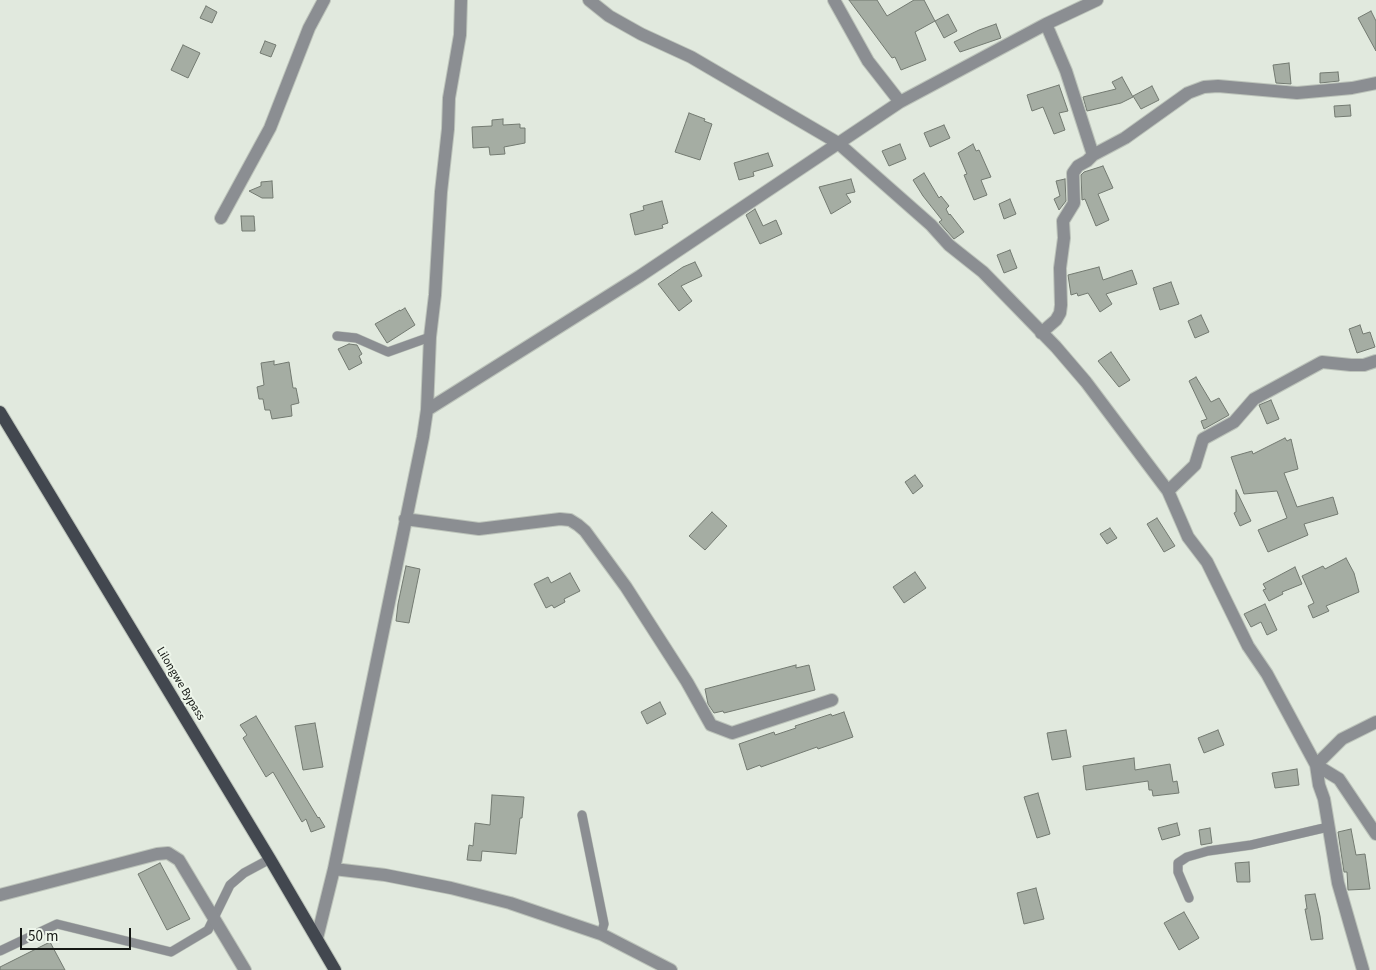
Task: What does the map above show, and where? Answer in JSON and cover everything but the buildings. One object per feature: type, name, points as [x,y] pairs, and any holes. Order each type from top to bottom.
[{"type":"main road","name":"Lilongwe Bypass","points":[[0,412],[335,970]]},
{"type":"street","points":[[221,218],[270,128],[310,28],[324,0]]},
{"type":"street","points":[[317,938],[334,869],[423,437],[427,410],[430,337],[435,294],[449,98],[460,35],[461,0]]},
{"type":"street","points":[[589,0],[609,16],[691,57],[838,143],[931,225],[949,245],[983,272],[1056,347],[1086,382],[1168,491],[1188,537],[1207,562],[1248,646],[1267,674],[1316,766],[1319,786],[1324,799],[1340,891],[1363,970]]},
{"type":"street","points":[[834,0],[868,61],[900,102]]},
{"type":"street","points":[[427,410],[640,276],[900,102],[1046,24],[1097,0]]},
{"type":"street","points":[[1046,24],[1066,71],[1093,155]]},
{"type":"street","points":[[1041,333],[1056,320],[1060,313],[1060,268],[1064,238],[1063,221],[1074,203],[1073,173],[1078,166],[1087,162],[1093,155],[1125,138],[1188,93],[1204,87],[1218,86],[1297,93],[1352,88],[1376,83]]},
{"type":"street","points":[[1168,491],[1195,465],[1203,439],[1234,422],[1254,399],[1322,362],[1351,365],[1376,361]]},
{"type":"street","points":[[405,519],[479,528],[560,519],[570,520],[578,525],[585,531],[626,587],[687,682],[711,725],[732,733],[832,700]]},
{"type":"street","points":[[1316,766],[1342,739],[1376,722]]},
{"type":"street","points":[[1316,766],[1339,779],[1376,834]]},
{"type":"street","points":[[0,895],[157,854],[168,853],[179,860],[245,970]]},
{"type":"street","points":[[334,869],[385,875],[451,888],[510,903],[601,934],[671,970]]},
{"type":"lane","points":[[337,336],[356,338],[388,352],[430,337]]},
{"type":"lane","points":[[582,815],[604,924],[601,934]]},
{"type":"lane","points":[[1189,898],[1178,872],[1178,864],[1187,857],[1208,851],[1251,845],[1328,827]]},
{"type":"lane","points":[[0,951],[58,924],[171,952],[208,930],[230,884],[244,872],[270,859]]}]
